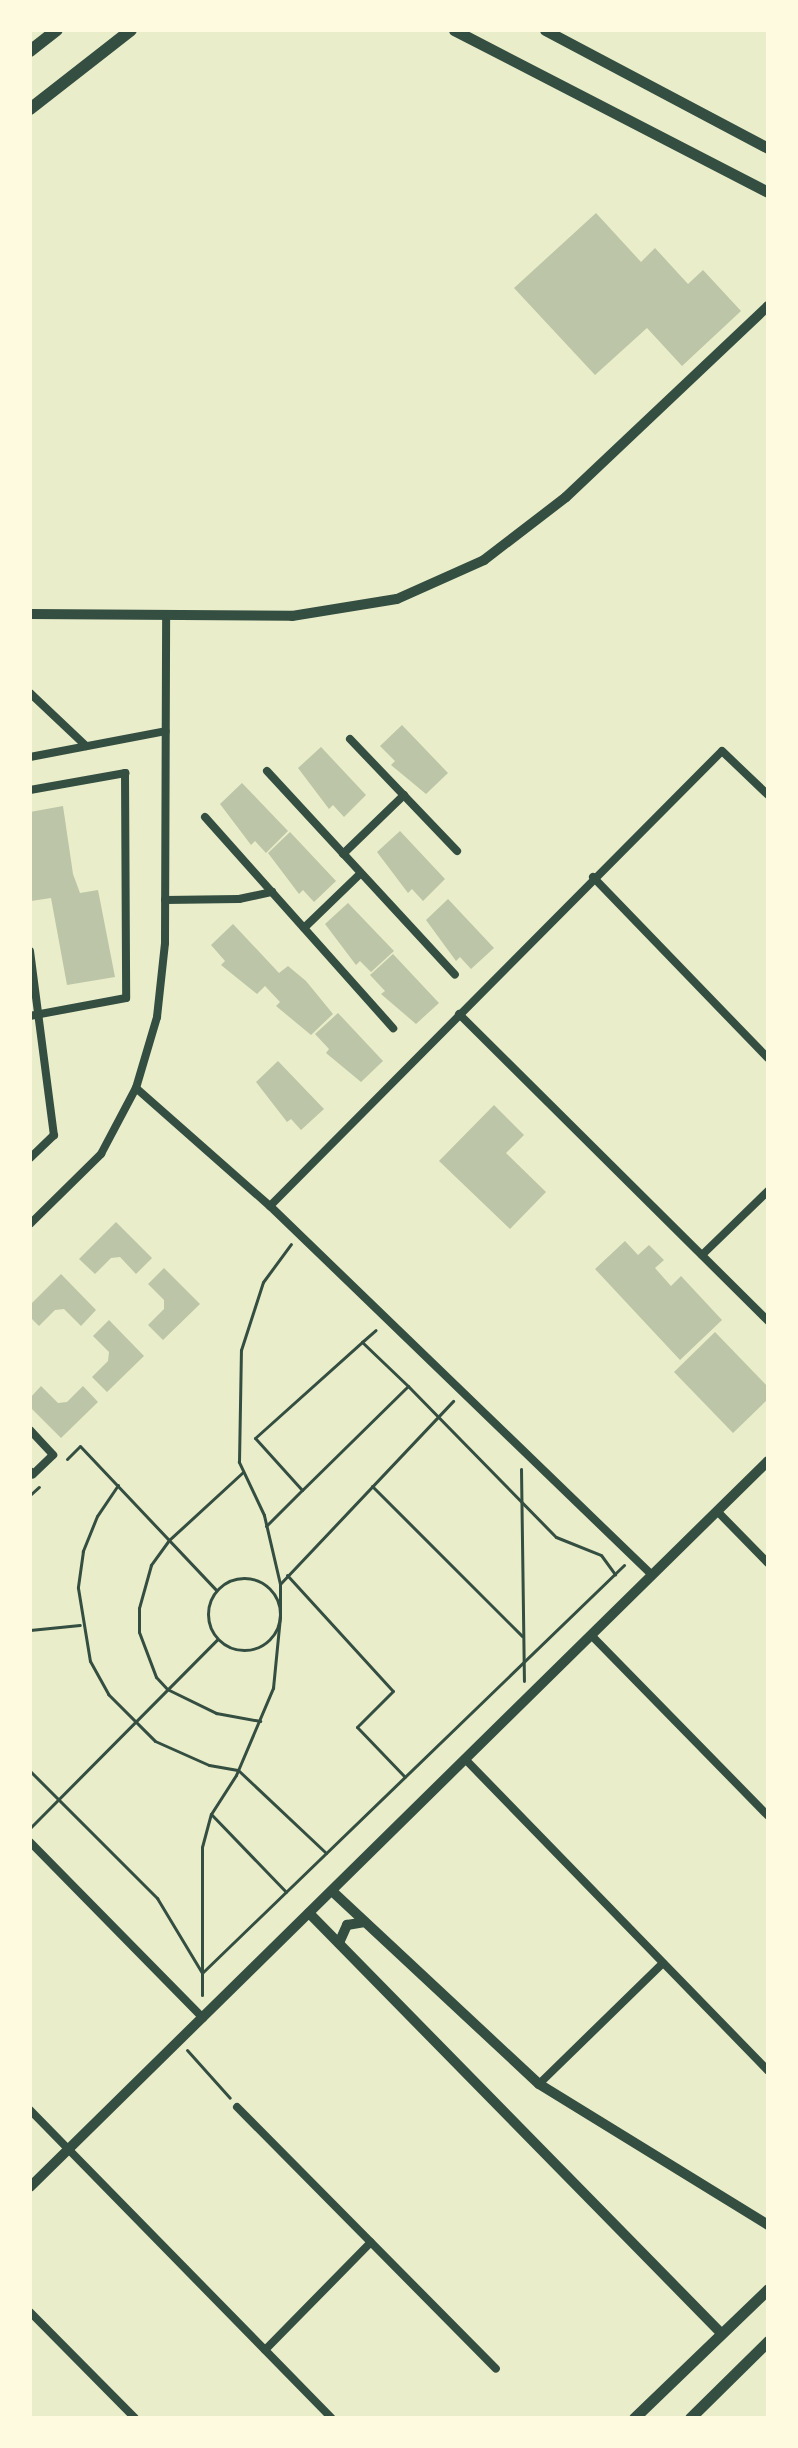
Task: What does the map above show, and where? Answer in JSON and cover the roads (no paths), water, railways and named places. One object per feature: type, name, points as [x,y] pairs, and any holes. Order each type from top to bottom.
[{"type":"main road","points":[[30,51],[57,30]]},
{"type":"main road","points":[[30,109],[131,30]]},
{"type":"main road","points":[[454,30],[768,192]]},
{"type":"main road","points":[[545,30],[768,148]]},
{"type":"main road","points":[[634,2418],[768,2289]]},
{"type":"main road","points":[[690,2418],[768,2341]]},
{"type":"street","points":[[30,614],[292,616],[397,599],[484,560],[566,497],[768,306]]},
{"type":"street","points":[[30,1224],[101,1154],[136,1088],[157,1017],[165,900],[166,616]]},
{"type":"street","points":[[30,693],[86,746]]},
{"type":"street","points":[[30,757],[166,731]]},
{"type":"street","points":[[350,739],[457,851]]},
{"type":"street","points":[[270,1206],[593,877],[722,751],[768,795]]},
{"type":"street","points":[[267,771],[455,975]]},
{"type":"street","points":[[30,790],[125,773],[126,998],[34,1015]]},
{"type":"street","points":[[343,854],[404,795]]},
{"type":"street","points":[[205,817],[393,1028]]},
{"type":"street","points":[[304,928],[361,873]]},
{"type":"street","points":[[593,877],[768,1058]]},
{"type":"street","points":[[165,900],[239,899],[272,892]]},
{"type":"street","points":[[30,951],[34,1015],[54,1135],[30,1158]]},
{"type":"street","points":[[459,1014],[768,1321]]},
{"type":"street","points":[[136,1088],[270,1206],[385,1322],[652,1575]]},
{"type":"street","points":[[702,1255],[768,1191]]},
{"type":"street","points":[[30,1430],[53,1455],[33,1474],[30,1471]]},
{"type":"street","points":[[30,2187],[768,1461]]},
{"type":"street","points":[[717,1511],[768,1563]]},
{"type":"street","points":[[591,1635],[768,1816]]},
{"type":"street","points":[[465,1759],[768,2071]]},
{"type":"street","points":[[30,1842],[203,2018]]},
{"type":"street","points":[[332,1891],[539,2084],[768,2225]]},
{"type":"street","points":[[309,1913],[722,2334]]},
{"type":"street","points":[[339,1943],[347,1925],[365,1922]]},
{"type":"street","points":[[539,2084],[662,1964]]},
{"type":"street","points":[[237,2107],[496,2369]]},
{"type":"street","points":[[30,2110],[332,2418]]},
{"type":"street","points":[[265,2350],[371,2242]]},
{"type":"street","points":[[30,2312],[135,2418]]}]
